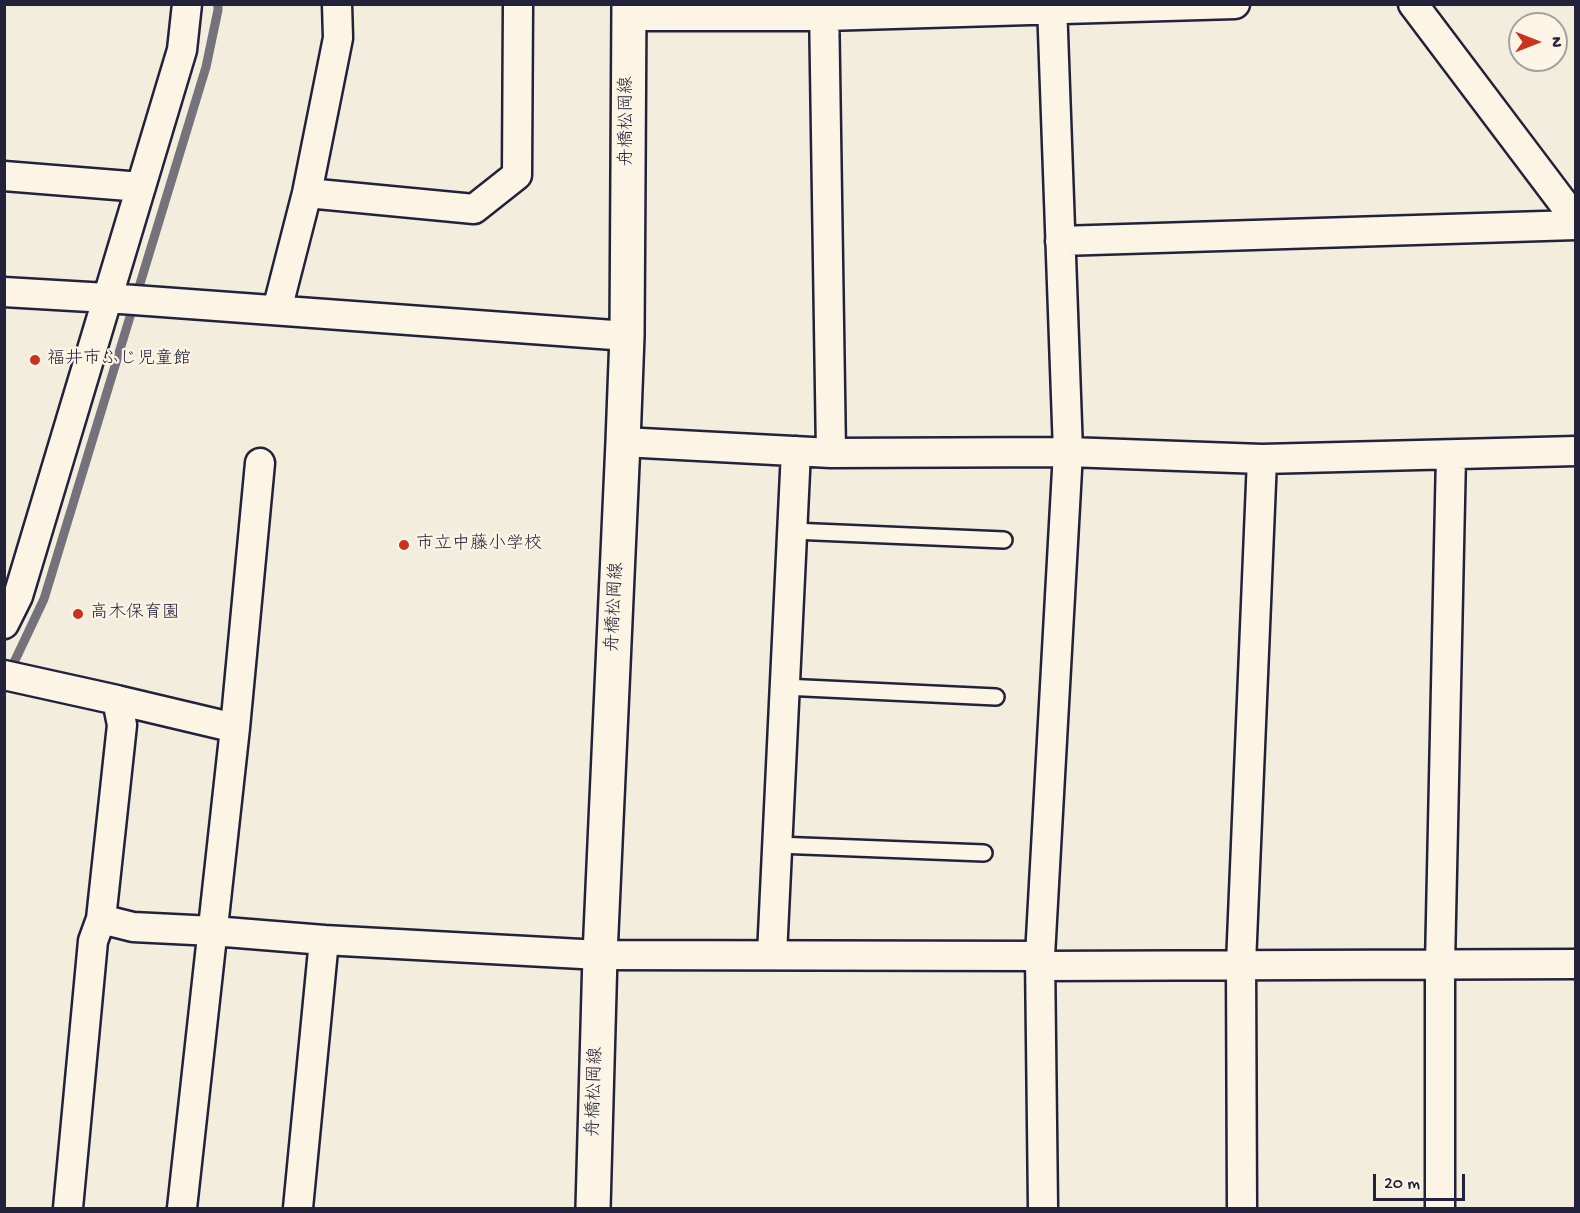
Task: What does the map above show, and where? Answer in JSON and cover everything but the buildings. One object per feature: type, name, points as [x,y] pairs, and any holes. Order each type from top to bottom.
[{"type":"main road","name":"舟橋松岡線","points":[[593,1209],[600,955],[624,442],[629,10]]},
{"type":"street","points":[[4,624],[18,596],[182,50],[187,4]]},
{"type":"street","points":[[277,310],[307,193],[338,38],[337,4]]},
{"type":"street","points":[[307,193],[474,209],[517,175],[518,4]]},
{"type":"street","points":[[629,10],[825,10],[1235,4]]},
{"type":"street","points":[[1413,4],[1575,220]]},
{"type":"street","points":[[1043,1209],[1040,961],[1068,452],[1052,7]]},
{"type":"street","points":[[825,10],[831,453]]},
{"type":"street","points":[[4,176],[141,187]]},
{"type":"street","points":[[1060,241],[1575,225]]},
{"type":"street","points":[[4,292],[627,336]]},
{"type":"street","points":[[624,442],[831,453],[1068,452],[1262,459],[1575,451]]},
{"type":"street","points":[[772,955],[796,451]]},
{"type":"street","points":[[1440,1209],[1440,964],[1451,455]]},
{"type":"street","points":[[1242,1209],[1241,964],[1262,459]]},
{"type":"street","points":[[182,1209],[235,728],[260,463]]},
{"type":"street","points":[[4,675],[235,728]]},
{"type":"street","points":[[68,1209],[93,941],[101,919],[122,725],[117,700]]},
{"type":"street","points":[[101,919],[133,927],[600,955],[772,955],[1241,964],[1575,964]]},
{"type":"street","points":[[298,1209],[324,940]]},
{"type":"lane","points":[[792,531],[1004,540]]},
{"type":"lane","points":[[784,687],[996,697]]},
{"type":"lane","points":[[777,845],[984,853]]},
{"type":"waterway","points":[[9,673],[44,599],[206,67],[218,4]]},
{"type":"place","name":"福井市ふじ児童館","points":[[35,360]]},
{"type":"place","name":"市立中藤小学校","points":[[404,545]]},
{"type":"place","name":"高木保育園","points":[[78,614]]}]
